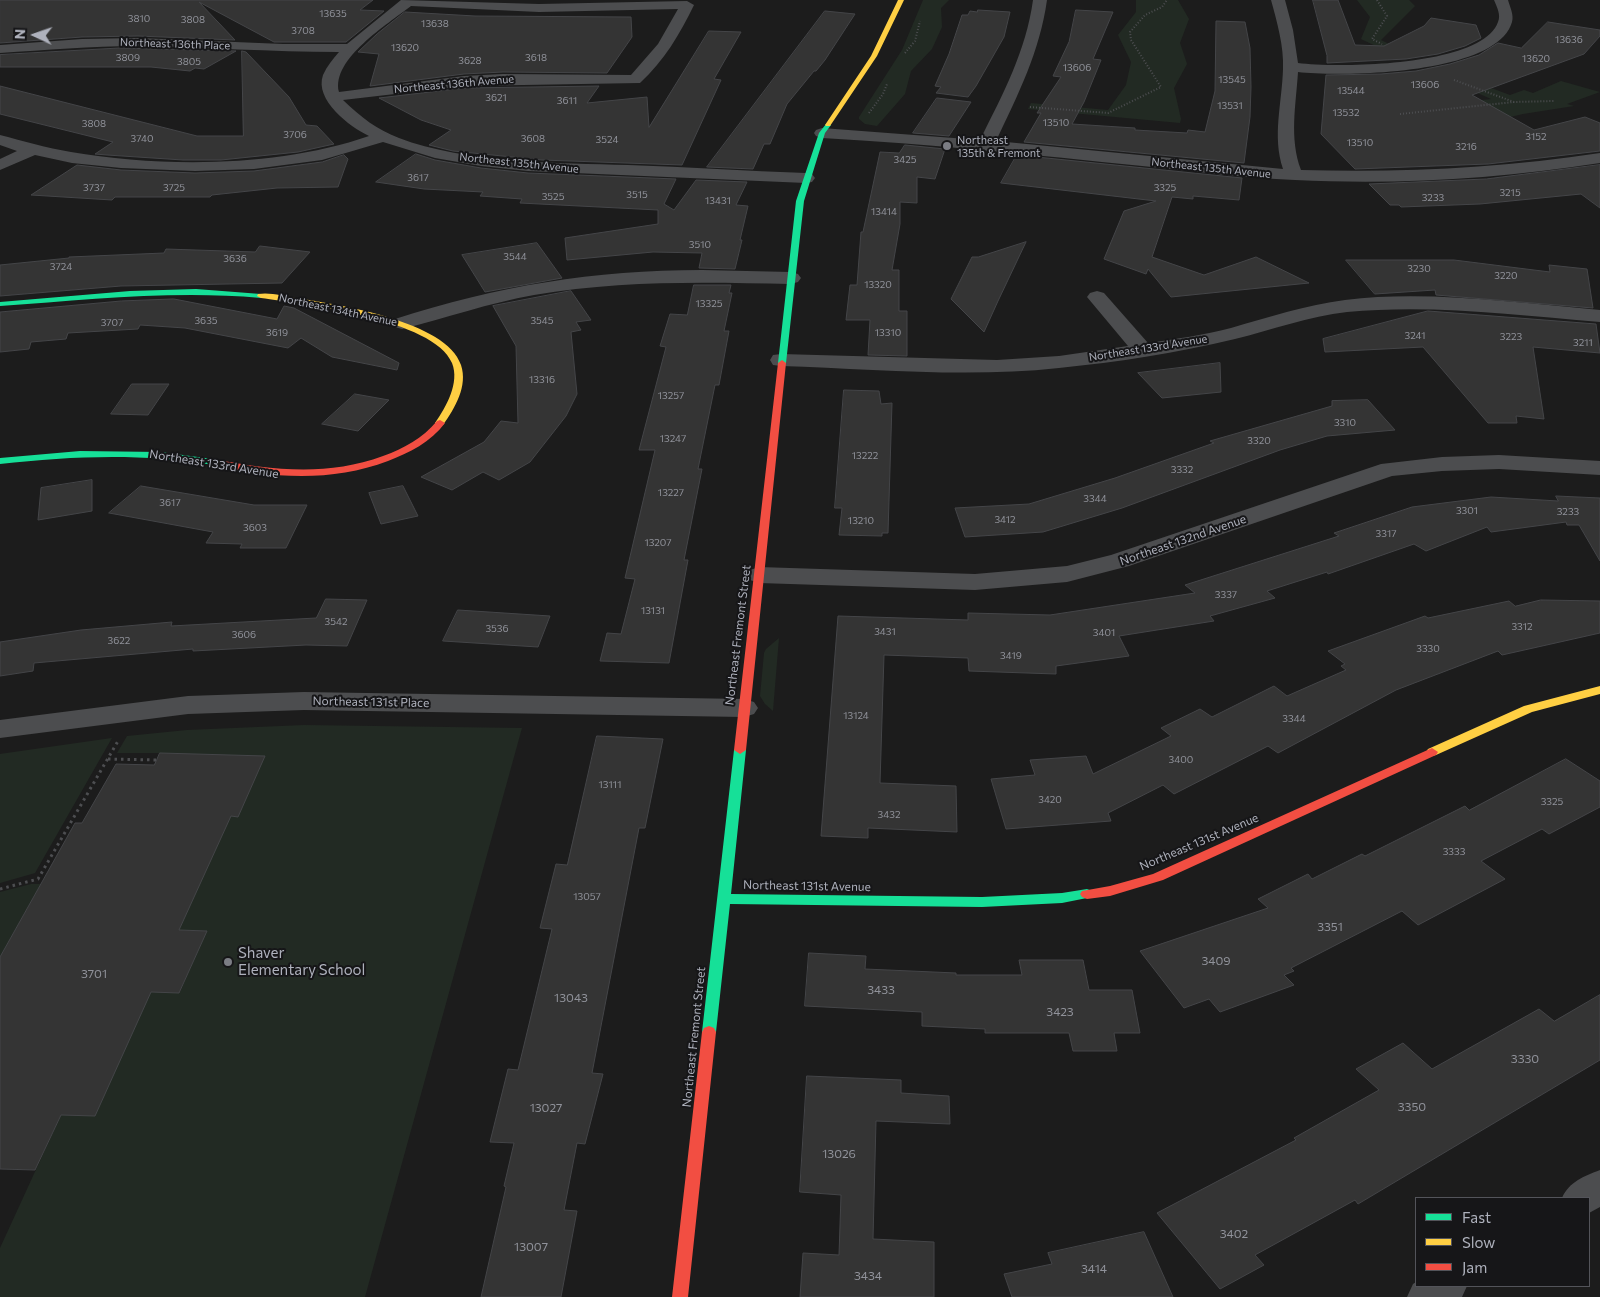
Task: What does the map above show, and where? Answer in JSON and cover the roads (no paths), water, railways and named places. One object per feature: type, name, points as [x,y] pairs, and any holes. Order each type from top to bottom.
[{"type":"street","name":"Northeast Fremont Street","points":[[680,1297],[796,228],[806,178],[822,133],[874,56],[901,0]]},
{"type":"street","points":[[985,146],[1025,59],[1034,31],[1040,0]]},
{"type":"street","points":[[1278,0],[1286,30],[1291,67],[1285,136],[1286,153],[1294,175]]},
{"type":"street","points":[[1291,67],[1316,70],[1362,70],[1421,64],[1453,56],[1478,47],[1501,31],[1506,20],[1501,0]]},
{"type":"street","points":[[333,97],[330,86],[331,75],[336,64],[351,48],[409,1]]},
{"type":"street","name":"Northeast 136th Avenue","points":[[333,97],[457,82],[503,79],[635,80],[646,70],[680,21],[687,5],[539,8],[409,1]]},
{"type":"street","name":"Northeast 136th Place","points":[[0,49],[82,43],[138,42],[283,48],[351,48]]},
{"type":"street","name":"Northeast 135th Avenue","points":[[333,97],[342,110],[359,124],[382,137],[413,148],[498,163],[547,168],[806,178]]},
{"type":"street","name":"Northeast 135th Avenue","points":[[822,133],[917,139],[1294,175],[1407,176],[1469,174],[1518,170],[1600,158]]},
{"type":"street","points":[[0,140],[32,150],[75,159],[120,164],[227,166],[274,163],[314,157],[344,150],[382,137]]},
{"type":"street","points":[[0,165],[32,150]]},
{"type":"street","name":"Northeast 134th Avenue","points":[[0,304],[97,295],[196,291],[278,296],[402,323],[484,298],[532,288],[570,283],[672,276],[791,278]]},
{"type":"street","points":[[1097,297],[1143,350]]},
{"type":"street","name":"Northeast 133rd Avenue","points":[[782,360],[997,366],[1059,362],[1188,344],[1235,333],[1292,316],[1346,306],[1401,303],[1470,305],[1600,316]]},
{"type":"street","name":"Northeast 133rd Avenue","points":[[0,461],[84,453],[131,452],[184,457],[286,476],[338,473],[373,463],[410,448],[440,424],[454,400],[458,376],[453,356],[434,339],[402,323]]},
{"type":"street","name":"Northeast 132nd Avenue","points":[[759,575],[974,582],[1068,574],[1120,561],[1389,470],[1442,464],[1499,462],[1600,468]]},
{"type":"street","name":"Northeast 131st Avenue","points":[[723,899],[982,902],[1062,898],[1110,891],[1158,877],[1528,709],[1600,690]]},
{"type":"street","name":"Northeast 131st Place","points":[[0,729],[188,705],[304,701],[744,708]]},
{"type":"street","points":[[1584,1197],[1600,1187]]},
{"type":"street","points":[[1428,1297],[1444,1287]]},
{"type":"place","name":"Northeast 135th & Fremont","points":[[947,146]]},
{"type":"place","name":"Shaver Elementary School","points":[[228,962]]}]
